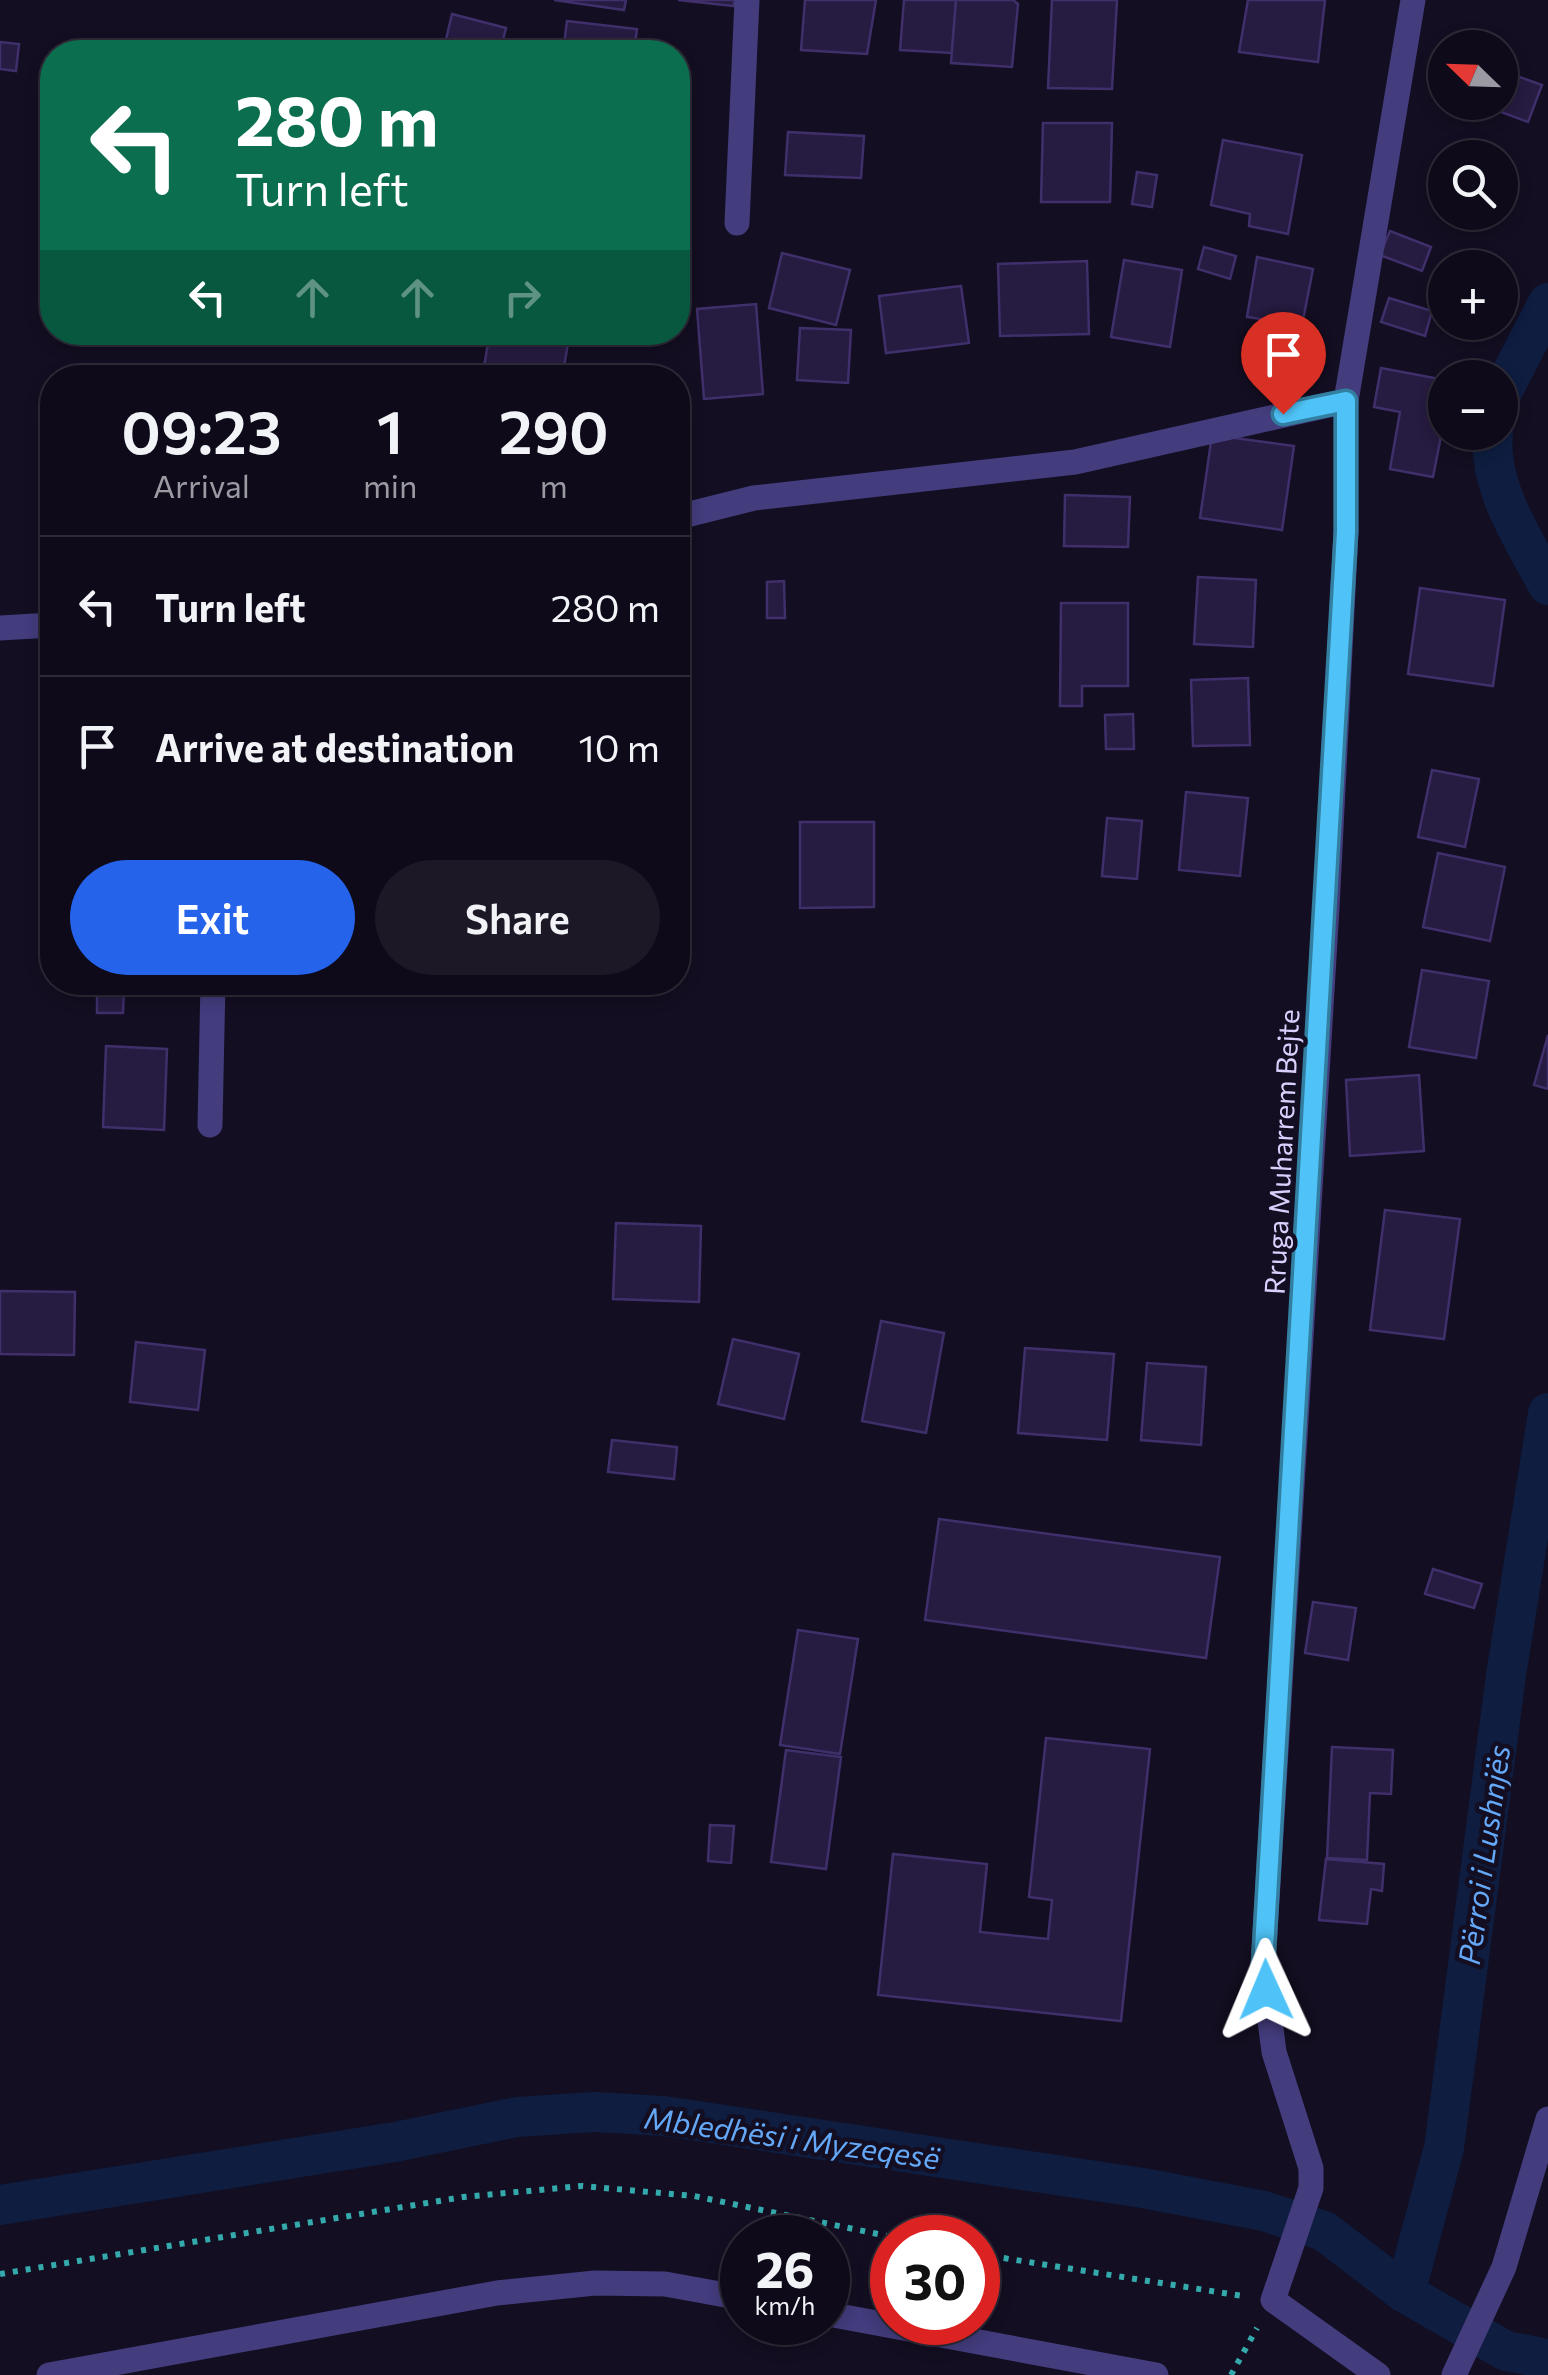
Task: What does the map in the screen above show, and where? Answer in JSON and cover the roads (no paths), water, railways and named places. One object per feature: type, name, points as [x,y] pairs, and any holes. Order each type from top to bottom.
[{"type":"street","points":[[737,223],[748,0]]},
{"type":"street","name":"Rruga Muharrem Bejte","points":[[1378,2375],[1273,2300],[1311,2188],[1308,2153],[1274,2052],[1263,1966],[1332,809],[1346,532],[1346,401],[1413,0]]},
{"type":"street","points":[[690,514],[754,498],[1075,462],[1346,401]]},
{"type":"street","points":[[0,628],[40,626]]},
{"type":"street","points":[[210,1125],[213,995]]},
{"type":"street","points":[[1454,2375],[1504,2267],[1548,2119]]},
{"type":"street","points":[[49,2375],[497,2294],[596,2284],[665,2284],[720,2294]]},
{"type":"street","points":[[850,2318],[1156,2375]]},
{"type":"waterway","name":"Përroi i Lushnjës","points":[[1518,361],[1548,303]]},
{"type":"waterway","name":"Përroi i Lushnjës","points":[[1493,450],[1501,492],[1548,585]]},
{"type":"waterway","name":"Përroi i Lushnjës","points":[[1405,2293],[1444,2148],[1506,1675],[1548,1413]]},
{"type":"waterway","name":"Mbledhësi i Myzeqesë","points":[[0,2205],[395,2142],[517,2117],[594,2112],[664,2116],[1143,2188],[1264,2211],[1324,2231],[1405,2293],[1506,2351],[1548,2359]]}]
